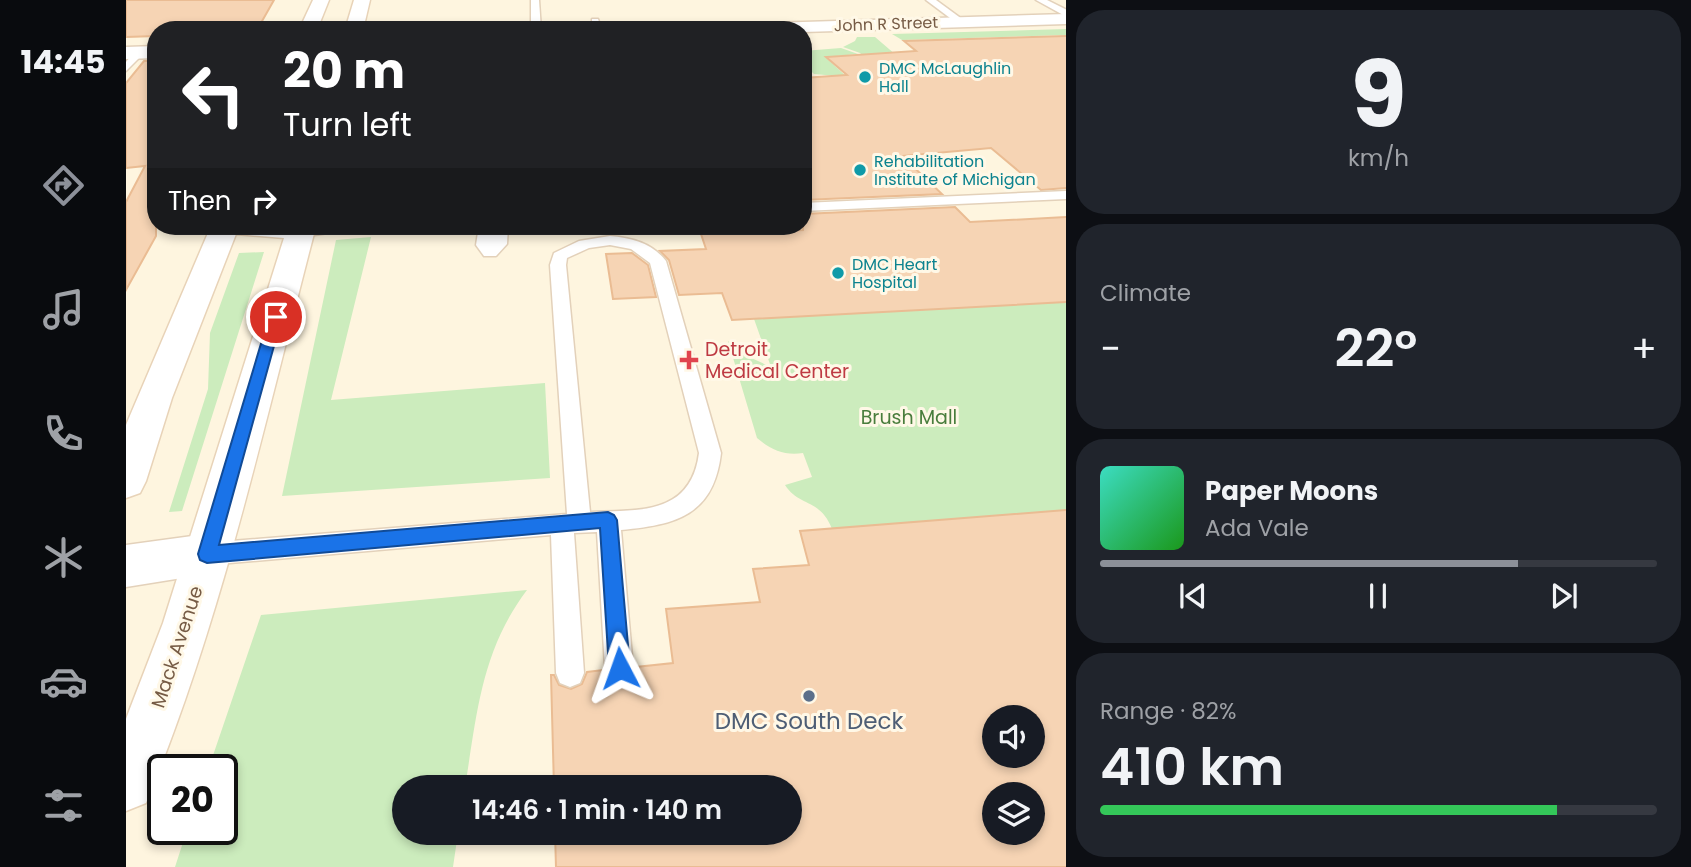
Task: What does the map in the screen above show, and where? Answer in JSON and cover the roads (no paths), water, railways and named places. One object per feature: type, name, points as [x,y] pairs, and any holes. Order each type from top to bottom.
[{"type":"main road","points":[[312,21],[321,0]]},
{"type":"main road","points":[[356,21],[362,0]]},
{"type":"main road","name":"John R Street","points":[[812,27],[1066,16]]},
{"type":"main road","points":[[126,481],[154,398],[221,235]]},
{"type":"main road","name":"Mack Avenue","points":[[126,783],[138,715],[187,623],[307,235]]},
{"type":"main road","points":[[126,566],[207,554]]},
{"type":"lane","points":[[535,0],[536,21]]},
{"type":"lane","points":[[930,0],[961,22]]},
{"type":"lane","points":[[1040,0],[1066,16]]},
{"type":"lane","points":[[126,68],[140,53]]},
{"type":"lane","points":[[812,207],[1066,195]]},
{"type":"lane","points":[[486,235],[484,245],[490,253],[499,244],[500,235]]},
{"type":"lane","points":[[207,554],[571,523],[608,520],[663,515],[685,506],[700,490],[708,473],[710,453],[658,261],[649,250],[636,245],[603,241],[572,248],[560,256],[558,265],[571,523],[570,673]]},
{"type":"lane","points":[[608,520],[620,668]]},
{"type":"place","name":"DMC McLaughlin Hall","points":[[865,77]]},
{"type":"place","name":"Rehabilitation Institute of Michigan","points":[[860,170]]},
{"type":"place","name":"DMC Heart Hospital","points":[[838,273]]},
{"type":"place","name":"Detroit Medical Center","points":[[689,360]]},
{"type":"place","name":"DMC South Deck","points":[[809,696]]},
{"type":"park label","name":"Brush Mall","points":[[909,417]]}]
